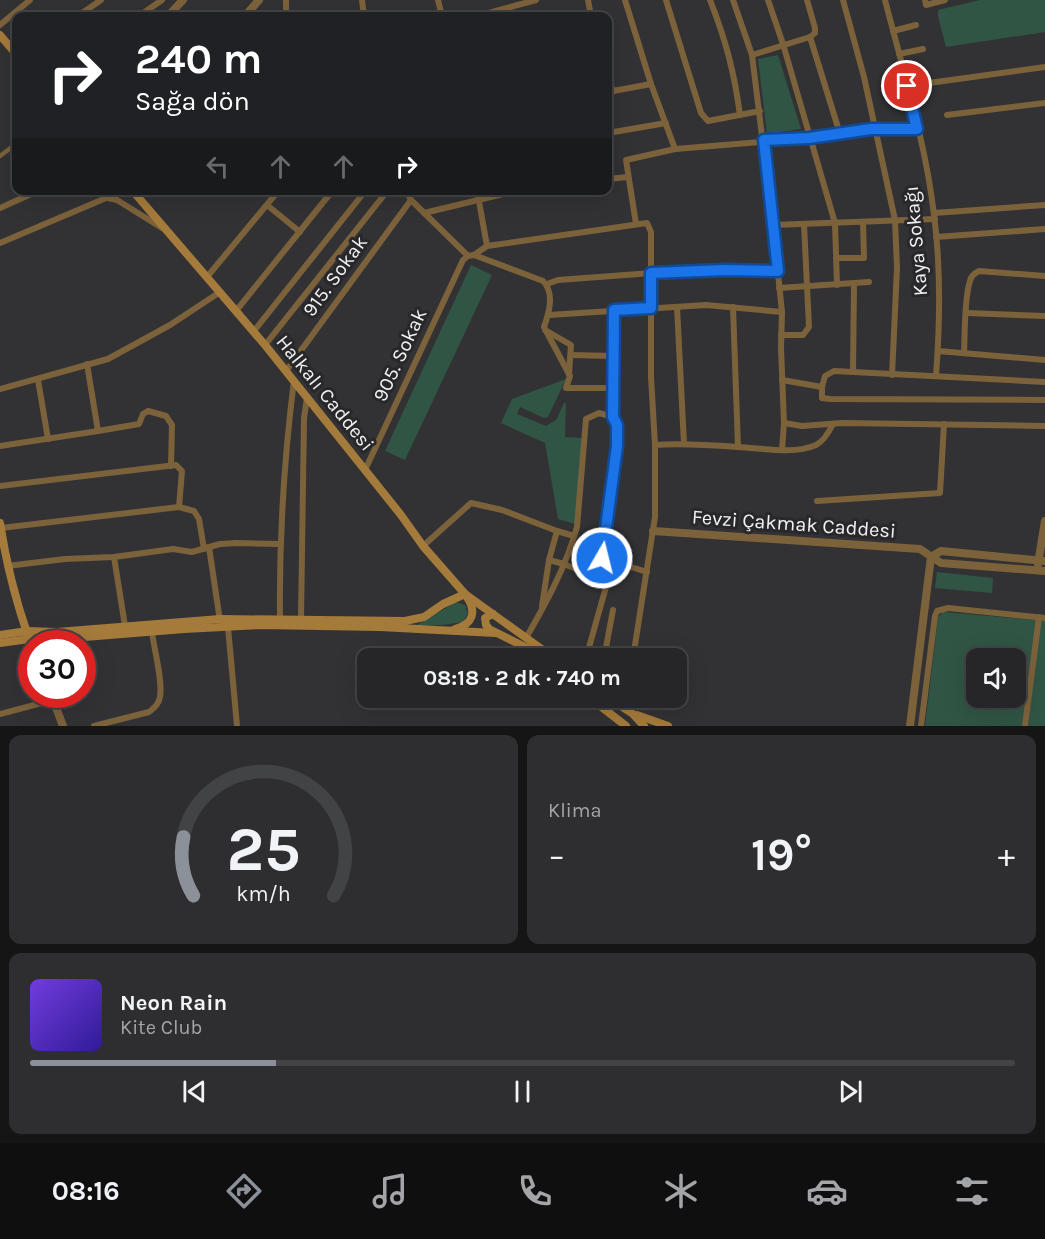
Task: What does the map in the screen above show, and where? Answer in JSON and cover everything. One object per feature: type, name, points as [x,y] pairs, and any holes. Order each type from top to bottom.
[{"type":"main road","points":[[0,35],[12,49]]},
{"type":"main road","name":"Halkalı Caddesi","points":[[136,195],[254,331],[423,546],[465,594],[540,648]]},
{"type":"main road","points":[[0,523],[7,566],[26,630]]},
{"type":"main road","points":[[96,637],[280,619],[405,621],[424,617],[443,604],[465,594],[473,609],[472,620],[452,630]]},
{"type":"main road","points":[[493,614],[485,618],[489,629],[527,648]]},
{"type":"main road","points":[[80,630],[125,626],[223,624],[380,627],[495,633]]},
{"type":"main road","points":[[0,635],[18,637]]},
{"type":"main road","points":[[0,643],[18,640]]},
{"type":"main road","points":[[602,708],[625,726],[631,726]]},
{"type":"main road","points":[[623,708],[644,726]]},
{"type":"main road","points":[[629,712],[668,726]]},
{"type":"street","points":[[16,12],[30,0]]},
{"type":"street","points":[[84,12],[101,0]]},
{"type":"street","points":[[145,12],[162,0]]},
{"type":"street","points":[[172,12],[183,0]]},
{"type":"street","points":[[248,12],[259,0]]},
{"type":"street","points":[[492,12],[536,0]]},
{"type":"street","points":[[625,0],[651,84],[675,149]]},
{"type":"street","points":[[666,0],[701,113],[708,121],[760,111]]},
{"type":"street","points":[[710,0],[725,39],[734,73],[740,115]]},
{"type":"street","points":[[733,0],[752,55],[764,140],[782,312],[784,423],[782,450]]},
{"type":"street","points":[[768,0],[835,224],[837,285]]},
{"type":"street","points":[[752,55],[810,37],[815,28],[807,0]]},
{"type":"street","points":[[843,0],[864,77],[895,220],[897,268],[892,375]]},
{"type":"street","name":"Kaya Sokağı","points":[[885,0],[917,129],[934,216],[938,351],[936,376]]},
{"type":"street","points":[[926,2],[945,0]]},
{"type":"street","points":[[0,25],[12,15]]},
{"type":"street","points":[[893,31],[916,25]]},
{"type":"street","points":[[810,37],[840,134]]},
{"type":"street","points":[[899,54],[923,49]]},
{"type":"street","points":[[907,86],[1045,67]]},
{"type":"street","points":[[612,92],[651,84]]},
{"type":"street","points":[[946,115],[1045,103]]},
{"type":"street","points":[[612,132],[666,123]]},
{"type":"street","points":[[636,225],[626,160],[675,149],[809,138],[876,129],[917,129]]},
{"type":"street","points":[[612,179],[628,177]]},
{"type":"street","points":[[0,208],[29,195]]},
{"type":"street","points":[[0,243],[114,195]]},
{"type":"street","points":[[207,277],[275,195]]},
{"type":"street","points":[[236,311],[329,195]]},
{"type":"street","points":[[254,331],[362,195]]},
{"type":"street","points":[[265,345],[384,195]]},
{"type":"street","points":[[408,195],[424,213],[471,256],[543,280],[547,284],[550,299],[549,315],[544,326],[569,374]]},
{"type":"street","points":[[478,195],[487,246]]},
{"type":"street","points":[[424,213],[500,195]]},
{"type":"street","points":[[108,198],[117,200],[167,231]]},
{"type":"street","name":"915. Sokak","points":[[286,371],[411,200]]},
{"type":"street","points":[[267,205],[300,232]]},
{"type":"street","points":[[773,225],[895,220],[1045,205]]},
{"type":"street","points":[[836,258],[864,258],[863,222]]},
{"type":"street","points":[[471,256],[487,246],[646,223],[651,232],[655,517],[635,648]]},
{"type":"street","points":[[781,334],[803,335],[809,327],[804,224]]},
{"type":"street","points":[[936,237],[1045,229]]},
{"type":"street","name":"905. Sokak","points":[[365,470],[463,260],[471,256]]},
{"type":"street","points":[[547,284],[558,280],[651,273],[713,270],[778,271]]},
{"type":"street","points":[[964,353],[970,281],[979,271],[1045,276]]},
{"type":"street","points":[[779,288],[868,282]]},
{"type":"street","points":[[853,372],[854,284]]},
{"type":"street","points":[[0,389],[38,380],[108,358],[170,325],[220,292]]},
{"type":"street","points":[[549,315],[706,305],[782,312]]},
{"type":"street","points":[[677,307],[684,444]]},
{"type":"street","points":[[733,307],[738,447]]},
{"type":"street","points":[[602,558],[617,446],[617,425],[613,417],[614,310]]},
{"type":"street","points":[[967,313],[1045,316]]},
{"type":"street","points":[[545,330],[570,344],[570,380],[566,388],[614,388]]},
{"type":"street","points":[[938,351],[1045,360]]},
{"type":"street","points":[[571,355],[614,356]]},
{"type":"street","points":[[87,364],[98,431]]},
{"type":"street","points":[[1045,382],[834,371],[825,376],[822,387],[822,398],[830,399],[1045,400]]},
{"type":"street","points":[[38,380],[48,439]]},
{"type":"street","points":[[280,619],[280,544],[294,380]]},
{"type":"street","points":[[782,380],[822,387]]},
{"type":"street","points":[[301,619],[304,418],[308,398]]},
{"type":"street","points":[[0,446],[139,424],[143,414],[148,411],[166,417],[172,425],[171,466]]},
{"type":"street","points":[[526,638],[564,564],[577,527],[586,419],[599,413],[613,417]]},
{"type":"street","points":[[784,423],[802,426],[833,424],[1045,426]]},
{"type":"street","points":[[655,445],[684,444],[782,450],[810,447],[819,444],[833,424]]},
{"type":"street","points":[[817,501],[940,493],[944,424]]},
{"type":"street","points":[[0,486],[176,465],[182,471],[179,507]]},
{"type":"street","points":[[423,546],[471,503],[502,510],[574,536]]},
{"type":"street","points":[[1,528],[179,507],[194,511],[199,519],[223,624],[237,726]]},
{"type":"street","points":[[1041,570],[1045,521]]},
{"type":"street","points":[[541,612],[549,560],[557,531]]},
{"type":"street","name":"Fevzi Çakmak Caddesi","points":[[653,531],[920,549],[941,563],[1041,570]]},
{"type":"street","points":[[7,566],[65,559],[114,557],[173,549],[192,552],[236,543],[280,544]]},
{"type":"street","points":[[570,548],[647,572]]},
{"type":"street","points":[[910,726],[931,557],[941,551],[1042,560]]},
{"type":"street","points":[[114,557],[125,626]]},
{"type":"street","points":[[549,560],[606,581]]},
{"type":"street","points":[[589,648],[613,562]]},
{"type":"street","points":[[921,726],[934,616],[937,611],[948,608],[1042,617],[1025,726]]},
{"type":"street","points":[[606,648],[613,610]]},
{"type":"street","points":[[94,726],[149,712],[156,706],[160,698],[160,687],[152,632]]},
{"type":"street","points":[[0,714],[20,708]]},
{"type":"street","points":[[56,708],[63,726]]},
{"type":"street","points":[[628,708],[629,712]]},
{"type":"green space","points":[[980,0],[1045,0],[1045,32],[946,47],[938,10]]},
{"type":"green space","points":[[778,55],[801,129],[767,134],[758,59]]},
{"type":"green space","points":[[471,265],[492,275],[405,460],[385,451]]},
{"type":"green space","points":[[566,379],[548,417],[544,418],[520,407],[517,414],[546,426],[556,420],[566,403],[565,437],[582,438],[575,524],[558,519],[545,443],[501,423],[512,399]]},
{"type":"green space","points":[[937,572],[993,578],[992,593],[935,588]]},
{"type":"green space","points":[[456,602],[465,605],[468,613],[463,622],[417,625]]},
{"type":"green space","points":[[943,612],[1036,620],[1026,702],[1026,648],[966,648],[966,708],[1025,708],[1023,726],[925,726],[938,617]]},
{"type":"green space","points":[[1040,621],[1045,621],[1045,726],[1028,726]]},
{"type":"route","points":[[602,558],[618,436],[617,425],[613,417],[614,310],[651,308],[651,273],[724,270],[778,271],[764,140],[809,138],[871,129],[917,129],[907,86]]}]
